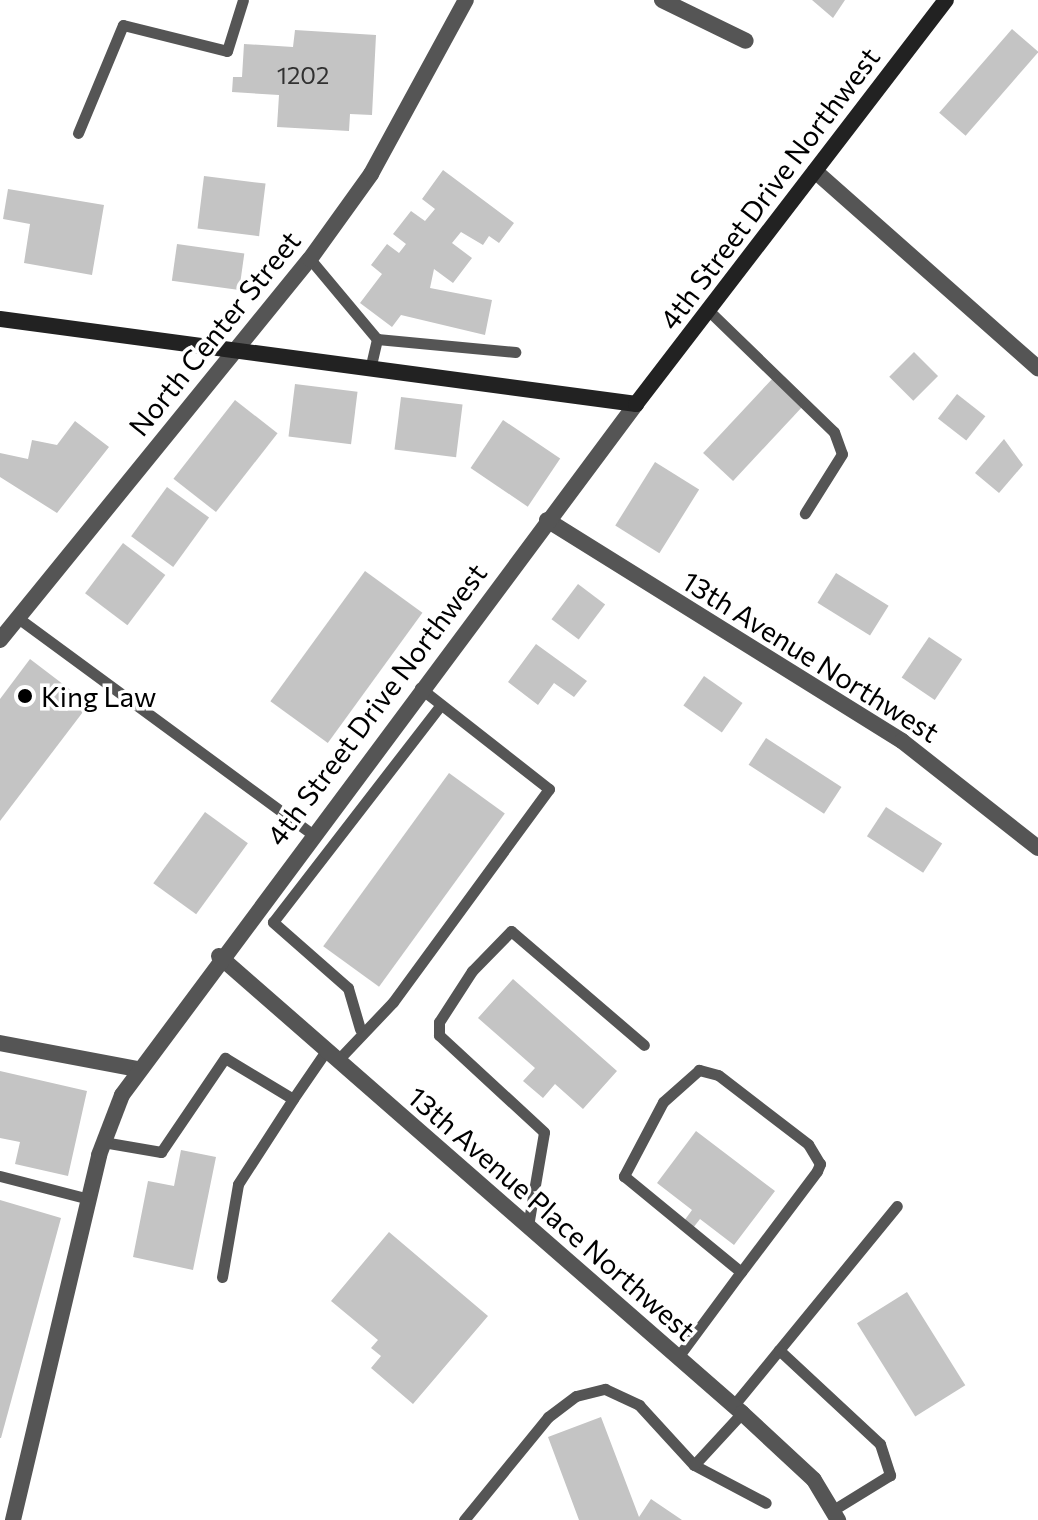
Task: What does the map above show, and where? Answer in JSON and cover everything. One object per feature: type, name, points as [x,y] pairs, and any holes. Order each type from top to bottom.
[{"type":"main road","name":"4th Street Drive Northwest","points":[[636,404],[946,0]]},
{"type":"main road","points":[[0,319],[371,365],[636,404]]},
{"type":"street","name":"North Center Street","points":[[0,640],[310,259],[371,174],[466,0]]},
{"type":"street","points":[[662,0],[746,41]]},
{"type":"street","points":[[815,171],[1038,368]]},
{"type":"street","name":"4th Street Drive Northwest","points":[[9,1513],[103,1142],[137,1069],[311,833],[636,404]]},
{"type":"street","name":"13th Avenue Northwest","points":[[547,520],[902,741],[1038,848]]},
{"type":"street","name":"13th Avenue Place Northwest","points":[[219,956],[738,1410],[814,1480],[836,1515]]},
{"type":"street","points":[[0,1043],[137,1069]]},
{"type":"lane","points":[[78,133],[123,25],[227,51],[243,0]]},
{"type":"lane","points":[[310,259],[377,339],[515,352]]},
{"type":"lane","points":[[708,310],[834,432],[842,454],[805,513]]},
{"type":"lane","points":[[371,365],[377,339]]},
{"type":"lane","points":[[18,618],[311,833]]},
{"type":"lane","points":[[222,1277],[238,1184],[293,1099],[331,1056],[393,1002],[549,789],[516,756],[440,706],[420,688]]},
{"type":"lane","points":[[360,1029],[348,988],[273,922],[291,894],[440,706]]},
{"type":"lane","points":[[275,881],[291,894]]},
{"type":"lane","points":[[528,1226],[544,1132],[439,1035],[439,1022],[472,971],[511,931],[644,1045]]},
{"type":"lane","points":[[103,1142],[161,1152],[225,1058],[293,1099]]},
{"type":"lane","points":[[678,1357],[817,1171],[819,1155],[718,1075],[699,1070],[663,1102],[624,1176],[741,1272]]},
{"type":"lane","points":[[0,1176],[89,1199]]},
{"type":"lane","points":[[694,1465],[738,1410],[779,1350],[897,1206]]},
{"type":"lane","points":[[779,1350],[891,1463],[890,1475],[836,1515]]},
{"type":"lane","points":[[464,1520],[548,1417],[590,1393],[605,1389],[639,1405],[694,1465],[766,1503]]},
{"type":"building","points":[[812,0],[845,0],[833,18]]},
{"type":"building","points":[[1012,29],[1038,52],[966,136],[939,113]]},
{"type":"building","points":[[295,30],[376,35],[372,115],[350,114],[349,131],[277,127],[279,95],[232,92],[233,77],[242,77],[244,44],[293,47]]},
{"type":"building","points":[[443,170],[514,223],[499,243],[489,236],[483,245],[461,232],[452,243],[472,258],[453,283],[434,269],[430,288],[492,300],[485,335],[401,315],[392,327],[360,303],[382,274],[371,265],[387,244],[399,253],[406,244],[393,234],[411,211],[425,221],[435,209],[422,199]]},
{"type":"building","points":[[204,176],[266,184],[259,236],[198,229]]},
{"type":"building","points":[[8,189],[104,205],[92,275],[24,263],[30,224],[3,219]]},
{"type":"building","points":[[177,244],[244,253],[239,290],[172,281]]},
{"type":"building","points":[[914,352],[938,376],[913,401],[889,377]]},
{"type":"building","points":[[774,377],[804,405],[733,481],[703,453]]},
{"type":"building","points":[[295,384],[358,392],[351,444],[289,437]]},
{"type":"building","points":[[957,394],[985,416],[966,441],[938,418]]},
{"type":"building","points":[[401,397],[463,405],[456,457],[395,450]]},
{"type":"building","points":[[235,400],[278,433],[216,512],[173,479]]},
{"type":"building","points":[[503,420],[560,459],[528,507],[471,468]]},
{"type":"building","points":[[75,421],[109,447],[57,513],[0,477],[0,453],[28,459],[32,440],[57,445]]},
{"type":"building","points":[[1004,439],[1023,465],[999,493],[975,473]]},
{"type":"building","points":[[655,462],[699,490],[659,553],[615,526]]},
{"type":"building","points":[[167,487],[209,518],[173,567],[131,536]]},
{"type":"building","points":[[123,543],[165,575],[127,625],[85,593]]},
{"type":"building","points":[[365,571],[422,613],[328,743],[270,701]]},
{"type":"building","points":[[836,573],[889,606],[870,636],[817,603]]},
{"type":"building","points":[[578,584],[605,604],[579,640],[552,619]]},
{"type":"building","points":[[929,637],[962,659],[935,700],[902,678]]},
{"type":"building","points":[[536,644],[587,681],[574,697],[554,683],[538,705],[508,682]]},
{"type":"building","points":[[30,659],[89,704],[0,821],[0,699]]},
{"type":"building","points":[[704,676],[743,703],[722,732],[683,705]]},
{"type":"building","points":[[766,738],[841,787],[824,814],[749,765]]},
{"type":"building","points":[[449,773],[505,814],[379,987],[323,946]]},
{"type":"building","points":[[886,807],[942,843],[923,873],[867,836]]},
{"type":"building","points":[[205,812],[248,843],[196,914],[153,883]]},
{"type":"building","points":[[513,979],[617,1071],[583,1109],[555,1084],[543,1098],[523,1081],[535,1068],[478,1018]]},
{"type":"building","points":[[0,1071],[87,1091],[68,1176],[15,1164],[20,1142],[0,1138]]},
{"type":"building","points":[[696,1131],[775,1191],[734,1245],[700,1219],[693,1228],[684,1221],[692,1210],[657,1183]]},
{"type":"building","points":[[181,1150],[216,1157],[193,1270],[133,1257],[148,1181],[174,1186]]},
{"type":"building","points":[[0,1200],[61,1218],[1,1438],[0,1438]]},
{"type":"building","points":[[389,1232],[488,1316],[413,1404],[371,1368],[381,1356],[371,1348],[378,1340],[331,1301]]},
{"type":"building","points":[[907,1292],[965,1385],[915,1417],[857,1323]]},
{"type":"building","points":[[601,1417],[639,1517],[651,1499],[682,1520],[579,1520],[548,1437]]},
{"type":"place","name":"King Law","points":[[25,696]]}]
